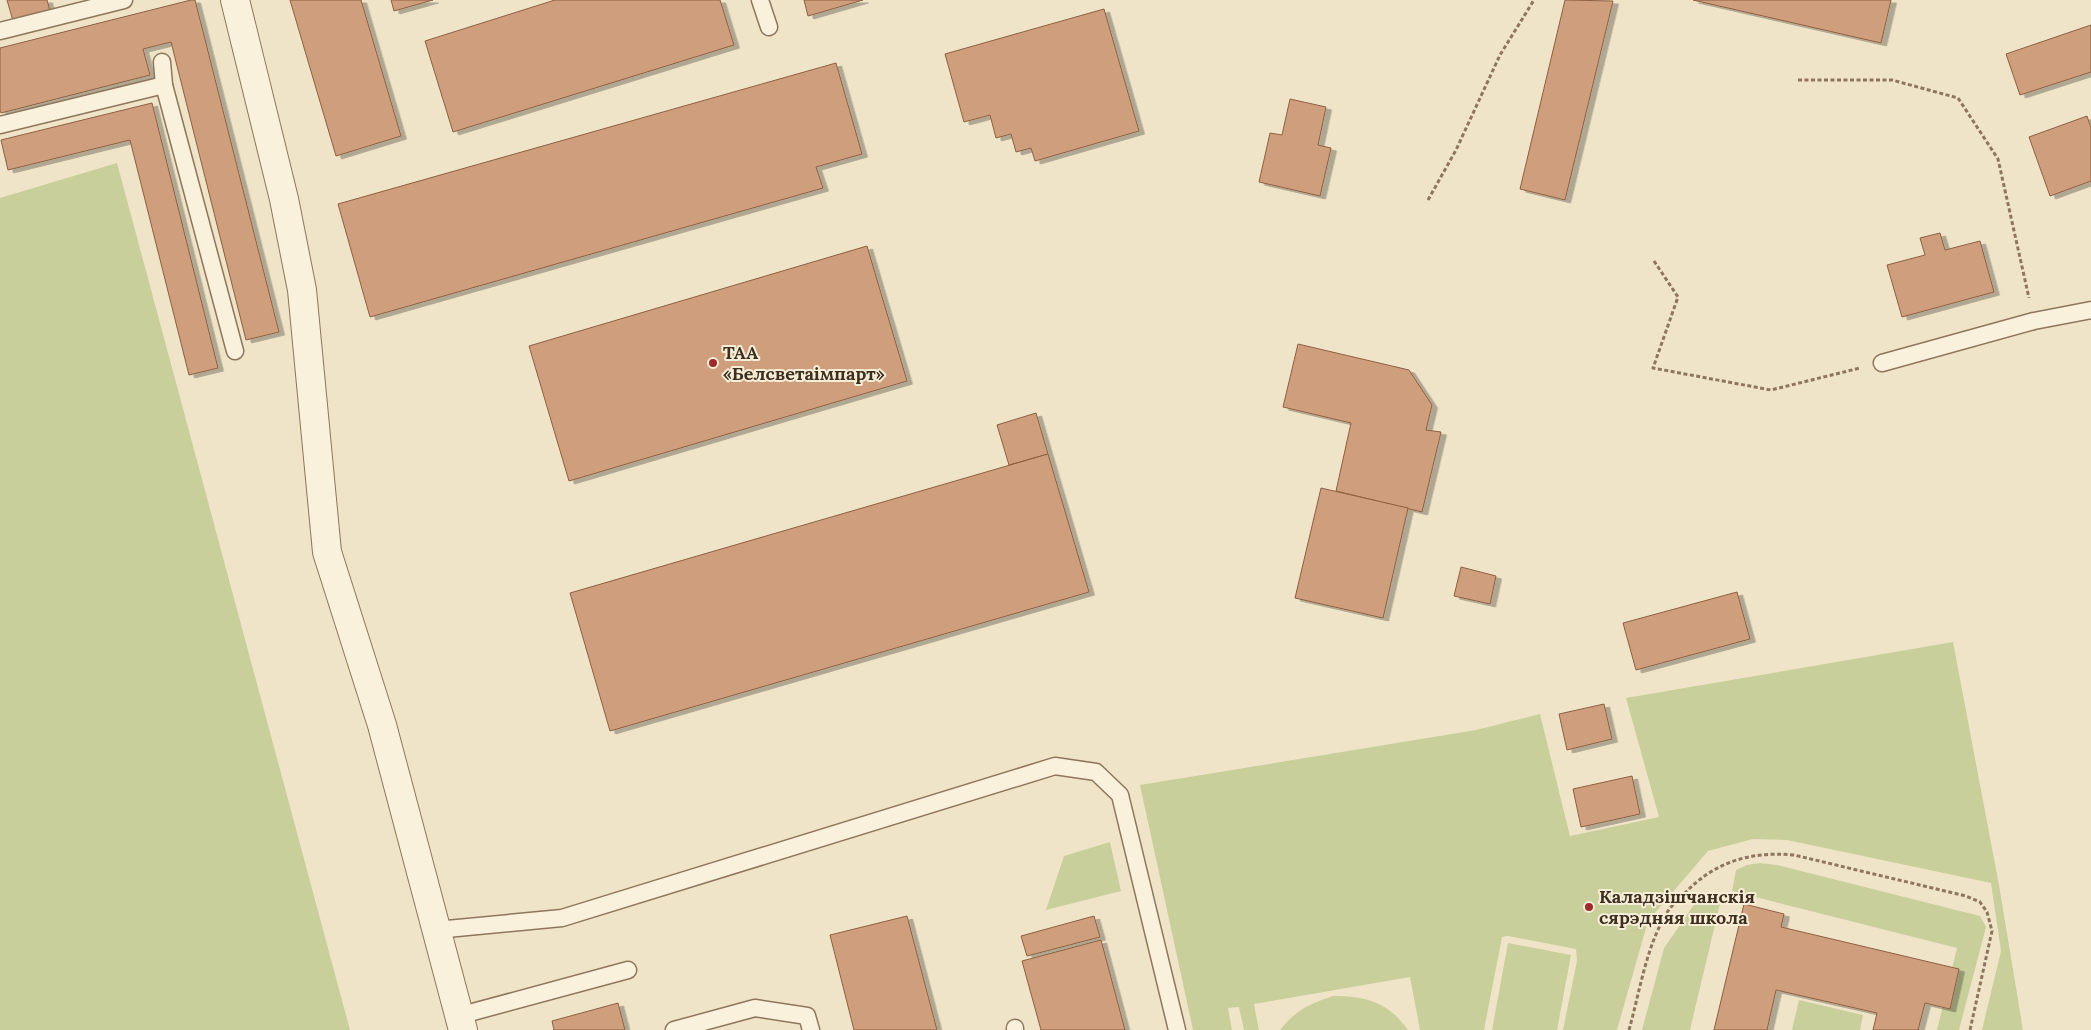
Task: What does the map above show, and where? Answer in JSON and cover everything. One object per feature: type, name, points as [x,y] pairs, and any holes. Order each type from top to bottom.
[{"type":"street","points":[[235,0],[284,199],[302,290],[327,552],[382,725],[460,1023]]},
{"type":"lane","points":[[0,31],[68,7],[124,0]]},
{"type":"lane","points":[[760,0],[769,27]]},
{"type":"lane","points":[[162,62],[164,86],[235,351]]},
{"type":"lane","points":[[0,125],[164,86]]},
{"type":"lane","points":[[1882,363],[2034,320],[2091,310]]},
{"type":"lane","points":[[436,930],[562,918],[1055,766],[1096,772],[1120,795],[1177,1030]]},
{"type":"lane","points":[[460,1023],[628,970]]},
{"type":"lane","points":[[674,1030],[755,1008],[807,1016],[811,1030]]},
{"type":"path","points":[[1428,200],[1456,150],[1500,55],[1534,0]]},
{"type":"path","points":[[1798,80],[1892,80],[1958,98],[1998,159],[2034,320]]},
{"type":"path","points":[[1654,261],[1678,297],[1653,368],[1771,390],[1882,363]]},
{"type":"path","points":[[1629,1030],[1652,946],[1669,910],[1696,880],[1734,859],[1770,853],[1794,855],[1966,896],[1980,902],[1987,912],[1992,931],[1970,1030]]},
{"type":"green space","points":[[117,163],[350,1030],[0,1030],[0,198]]},
{"type":"green space","name":"Каладзішчанскія сярэдняя школа","points":[[1953,642],[1999,885],[2023,1030],[1982,1030],[2001,951],[1991,883],[1787,840],[1753,839],[1708,851],[1648,921],[1617,1030],[1563,1030],[1577,961],[1576,949],[1508,936],[1502,937],[1484,1030],[1420,1030],[1410,977],[1254,1004],[1259,1030],[1244,1030],[1239,1007],[1228,1008],[1232,1030],[1193,1030],[1140,785],[1476,730],[1540,714],[1570,836],[1659,817],[1626,698]]},
{"type":"green space","points":[[1110,842],[1121,891],[1046,910],[1064,856]]},
{"type":"green space","points":[[1760,863],[1777,865],[1980,916],[1986,927],[1959,1030],[1937,1030],[1957,948],[1732,891],[1736,870],[1747,865]]},
{"type":"green space","points":[[1722,895],[1690,1030],[1642,1030],[1664,948],[1700,896]]},
{"type":"green space","points":[[1508,943],[1571,955],[1557,1030],[1492,1030]]},
{"type":"green space","points":[[1333,996],[1356,997],[1375,1002],[1392,1013],[1408,1030],[1280,1030],[1292,1017],[1304,1009]]},
{"type":"green space","points":[[1799,1000],[1863,1015],[1860,1030],[1792,1030]]},
{"type":"building","points":[[7,0],[47,0],[50,11],[13,21]]},
{"type":"building","points":[[195,0],[279,332],[246,340],[171,42],[143,49],[150,75],[1,113],[0,111],[0,48]]},
{"type":"building","points":[[290,0],[361,0],[401,136],[336,156]]},
{"type":"building","points":[[391,0],[433,0],[394,11]]},
{"type":"building","points":[[555,0],[720,0],[734,45],[453,132],[425,41]]},
{"type":"building","points":[[804,0],[863,0],[808,16]]},
{"type":"building","points":[[1565,0],[1613,1],[1565,200],[1520,189]]},
{"type":"building","points":[[1693,0],[1891,0],[1881,43]]},
{"type":"building","points":[[1104,9],[1139,131],[1035,161],[1031,148],[1016,152],[1011,134],[996,138],[990,115],[964,122],[945,54]]},
{"type":"building","points":[[2091,25],[2091,72],[2020,95],[2006,54]]},
{"type":"building","points":[[836,63],[862,154],[816,167],[823,188],[370,317],[338,204]]},
{"type":"building","points":[[1290,99],[1326,107],[1318,145],[1331,148],[1320,196],[1259,182],[1270,133],[1282,135]]},
{"type":"building","points":[[152,103],[218,368],[189,375],[130,140],[8,170],[1,140]]},
{"type":"building","points":[[2087,116],[2091,128],[2091,181],[2050,196],[2029,137]]},
{"type":"building","points":[[1940,233],[1945,250],[1980,241],[1994,292],[1902,317],[1887,265],[1925,255],[1920,238]]},
{"type":"building","points":[[867,246],[907,381],[569,481],[529,346]]},
{"type":"building","points":[[1298,344],[1409,370],[1432,405],[1426,430],[1441,432],[1422,512],[1336,491],[1351,423],[1283,407]]},
{"type":"building","points":[[1036,413],[1048,454],[1009,465],[997,425]]},
{"type":"building","points":[[1048,454],[1089,592],[610,731],[570,593]]},
{"type":"building","points":[[1321,488],[1408,508],[1383,618],[1295,598]]},
{"type":"building","points":[[1461,567],[1496,576],[1490,604],[1454,596]]},
{"type":"building","points":[[1737,592],[1750,639],[1636,670],[1623,623]]},
{"type":"building","points":[[1604,704],[1612,739],[1567,750],[1559,714]]},
{"type":"building","points":[[1632,776],[1640,814],[1581,827],[1573,789]]},
{"type":"building","points":[[1744,904],[1784,914],[1781,927],[1959,969],[1950,1009],[1925,1003],[1918,1030],[1873,1030],[1877,1013],[1776,990],[1767,1030],[1714,1030]]},
{"type":"building","points":[[907,916],[937,1030],[854,1030],[830,935]]},
{"type":"building","points":[[1094,916],[1100,937],[1027,956],[1021,936]]},
{"type":"building","points":[[1101,940],[1125,1030],[1041,1030],[1022,961]]},
{"type":"building","points":[[618,1003],[625,1030],[554,1030],[552,1021]]},
{"type":"place","name":"ТАА «Белсветаімпарт»","points":[[713,363]]},
{"type":"place","name":"Каладзішчанскія сярэдняя школа","points":[[1589,907]]}]
